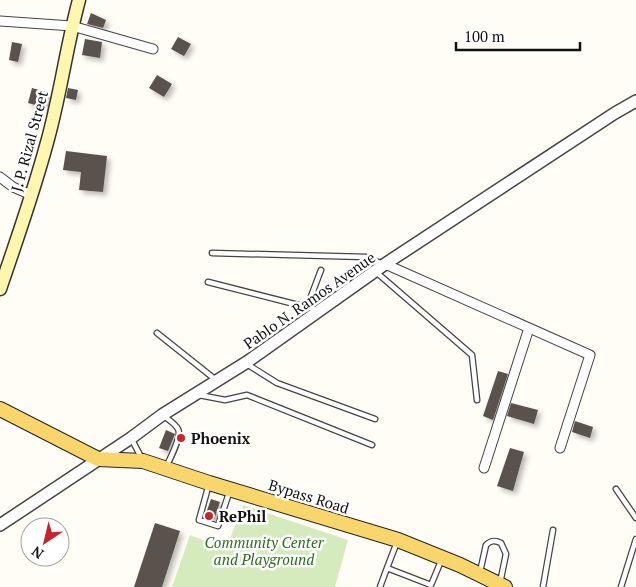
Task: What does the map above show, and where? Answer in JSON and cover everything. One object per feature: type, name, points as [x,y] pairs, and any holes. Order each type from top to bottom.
[{"type":"main road","name":"J. P. Rizal Street","points":[[0,289],[47,146],[79,0]]},
{"type":"main road","points":[[0,409],[98,459]]},
{"type":"main road","name":"Bypass Road","points":[[98,459],[143,461],[398,540],[503,586]]},
{"type":"street","points":[[0,21],[72,26],[153,49]]},
{"type":"street","name":"Pablo N. Ramos Avenue","points":[[0,525],[131,438],[162,415],[247,362],[385,264],[636,101]]},
{"type":"street","points":[[0,177],[13,187],[31,195]]},
{"type":"street","points":[[385,264],[590,355],[560,448]]},
{"type":"street","points":[[484,468],[530,328]]},
{"type":"lane","points":[[212,253],[366,257],[385,264]]},
{"type":"lane","points":[[307,307],[321,270]]},
{"type":"lane","points":[[375,271],[472,355],[477,400]]},
{"type":"lane","points":[[208,282],[320,310]]},
{"type":"lane","points":[[156,333],[217,380]]},
{"type":"lane","points":[[247,362],[250,366],[277,383],[375,419]]},
{"type":"lane","points":[[196,394],[225,400],[247,395],[372,445]]},
{"type":"lane","points":[[162,415],[180,431],[166,468]]},
{"type":"lane","points":[[131,438],[143,461]]},
{"type":"lane","points":[[209,483],[199,520],[218,526],[230,489]]},
{"type":"lane","points":[[616,489],[636,518]]},
{"type":"lane","points":[[543,587],[553,530]]},
{"type":"lane","points":[[621,587],[636,539]]},
{"type":"lane","points":[[380,587],[398,540]]},
{"type":"lane","points":[[480,575],[486,546],[489,542],[495,540],[501,543],[506,554],[503,586]]},
{"type":"lane","points":[[387,568],[431,585],[442,558]]},
{"type":"green space","name":"Community Center and Playground","points":[[243,505],[348,540],[335,587],[172,587],[190,535],[226,549]]},
{"type":"building","points":[[91,13],[106,20],[103,28],[87,24]]},
{"type":"building","points":[[178,37],[191,44],[184,56],[171,49]]},
{"type":"building","points":[[85,39],[102,42],[100,58],[82,55]]},
{"type":"building","points":[[12,42],[22,44],[18,62],[9,60]]},
{"type":"building","points":[[157,75],[172,84],[164,97],[149,88]]},
{"type":"building","points":[[32,88],[50,93],[46,108],[28,103]]},
{"type":"building","points":[[68,88],[78,90],[76,100],[66,98]]},
{"type":"building","points":[[66,151],[107,156],[103,192],[79,190],[81,172],[63,170]]},
{"type":"building","points":[[498,371],[508,374],[493,420],[483,416]]},
{"type":"building","points":[[511,403],[538,410],[534,424],[507,416]]},
{"type":"building","points":[[575,421],[593,427],[590,438],[572,432]]},
{"type":"building","points":[[166,430],[175,434],[168,451],[159,448]]},
{"type":"building","points":[[510,448],[524,452],[513,491],[497,486]]},
{"type":"building","points":[[211,499],[220,502],[214,520],[205,516]]},
{"type":"building","points":[[155,523],[180,531],[162,587],[134,587]]},
{"type":"place","name":"Phoenix","points":[[181,438]]},
{"type":"place","name":"RePhil","points":[[209,516]]}]
